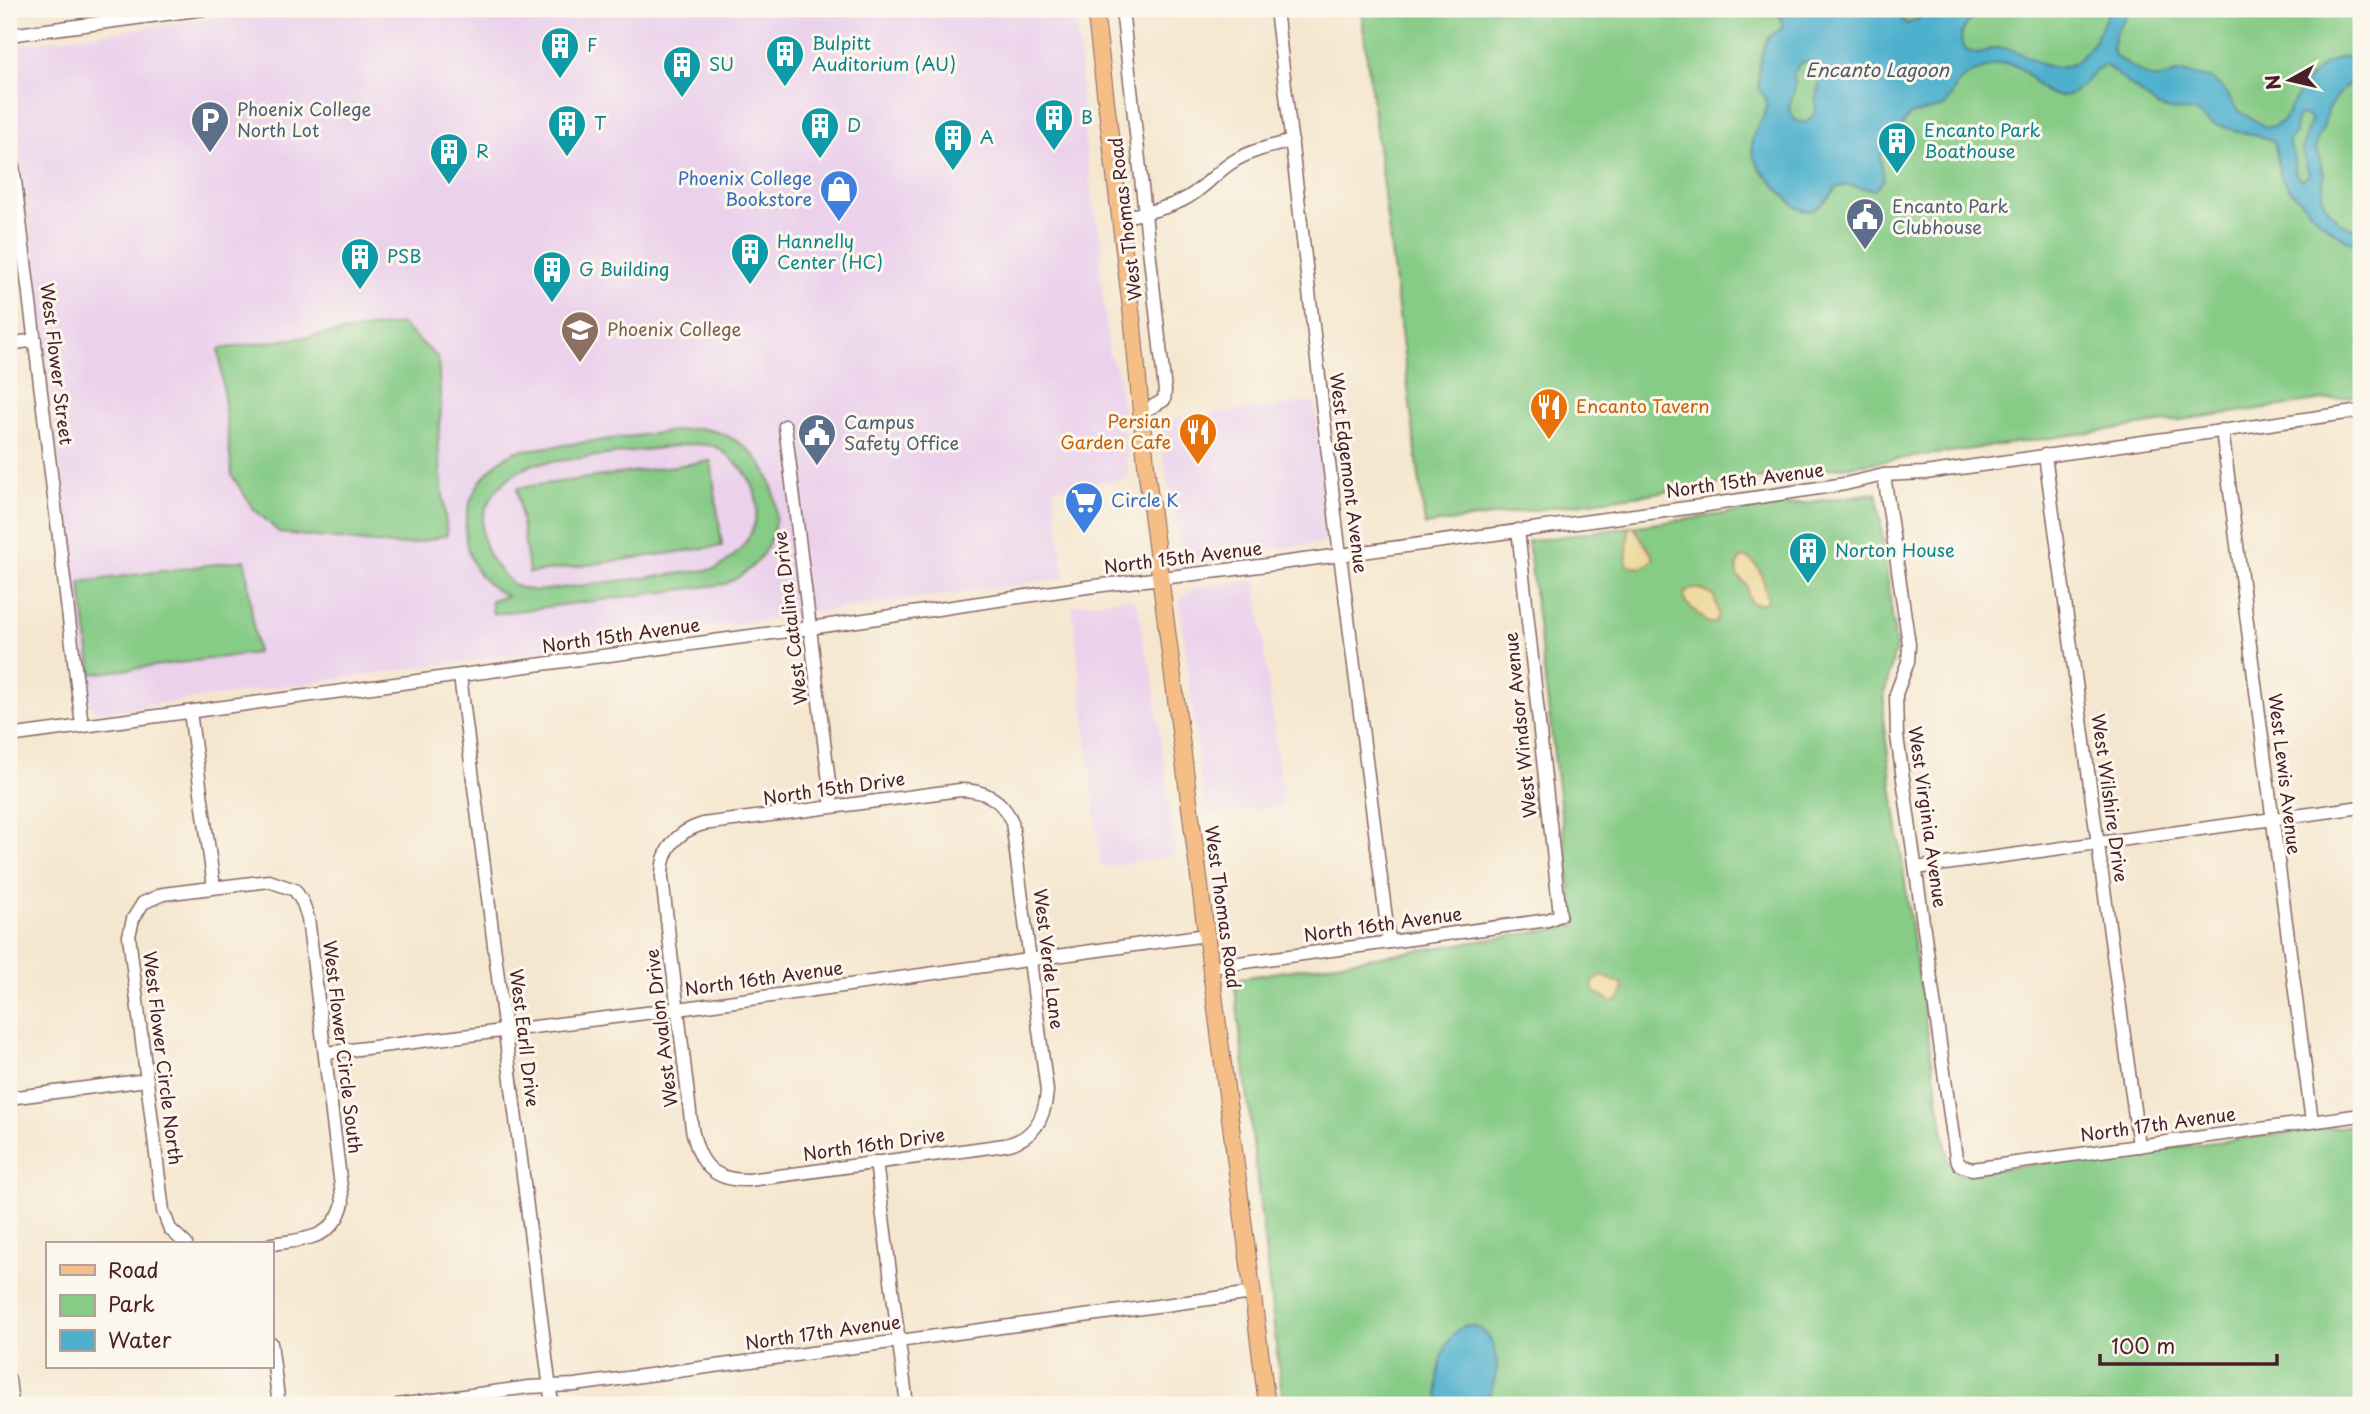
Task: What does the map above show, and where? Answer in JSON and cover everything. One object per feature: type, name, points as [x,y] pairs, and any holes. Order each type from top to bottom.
[{"type":"main road","name":"West Thomas Road","points":[[1095,9],[1161,578],[1267,1405]]},
{"type":"street","points":[[9,35],[178,10],[204,9]]},
{"type":"street","name":"West Thomas Road","points":[[1122,9],[1165,391],[1164,400],[1142,413]]},
{"type":"street","name":"West Edgemont Avenue","points":[[1276,9],[1340,555],[1389,942]]},
{"type":"street","name":"West Flower Street","points":[[9,132],[82,725]]},
{"type":"street","points":[[1120,218],[1153,212],[1186,199],[1207,185],[1228,165],[1249,152],[1292,141]]},
{"type":"street","points":[[9,344],[35,340]]},
{"type":"street","name":"North 15th Avenue","points":[[9,736],[1340,555],[1811,489],[1884,475],[1925,472],[2361,411]]},
{"type":"street","name":"West Catalina Drive","points":[[785,426],[832,807]]},
{"type":"street","name":"West Lewis Avenue","points":[[2222,430],[2312,1122]]},
{"type":"street","name":"West Wilshire Drive","points":[[2045,455],[2139,1146]]},
{"type":"street","name":"West Virginia Avenue","points":[[1884,475],[1909,644],[1908,662],[1896,694],[1895,711],[1956,1158],[1960,1166]]},
{"type":"street","name":"West Windsor Avenue","points":[[1518,530],[1560,915]]},
{"type":"street","name":"West Earll Drive","points":[[460,676],[552,1405]]},
{"type":"street","points":[[190,712],[214,887]]},
{"type":"street","name":"North 15th Drive","points":[[672,842],[685,831],[703,824],[960,790],[980,791],[1001,804]]},
{"type":"street","name":"West Verde Lane","points":[[1001,804],[1009,813],[1014,831],[1047,1091],[1040,1122]]},
{"type":"street","points":[[1916,868],[2361,807]]},
{"type":"street","name":"West Avalon Drive","points":[[672,842],[664,856],[662,878],[692,1129],[696,1148],[707,1166]]},
{"type":"street","name":"West Flower Circle South","points":[[214,887],[268,881],[295,890],[303,902],[308,918],[343,1203],[339,1217],[324,1232],[312,1238],[273,1244]]},
{"type":"street","name":"West Flower Circle North","points":[[184,1242],[170,1229],[163,1211],[129,936],[133,919],[143,904],[163,894],[214,887]]},
{"type":"street","name":"North 16th Avenue","points":[[1210,967],[1548,920],[1560,915]]},
{"type":"street","name":"North 16th Avenue","points":[[326,1054],[1030,961],[1206,934]]},
{"type":"street","points":[[9,1098],[147,1080]]},
{"type":"street","name":"North 17th Avenue","points":[[1960,1166],[1972,1169],[2361,1115]]},
{"type":"street","name":"North 16th Drive","points":[[707,1166],[726,1178],[737,1180],[876,1162],[1014,1143],[1031,1133],[1040,1122]]},
{"type":"street","points":[[876,1162],[907,1405]]},
{"type":"street","name":"North 17th Avenue","points":[[398,1405],[575,1385],[1253,1293]]},
{"type":"street","points":[[273,1358],[279,1405]]},
{"type":"street","points":[[9,1379],[12,1405]]},
{"type":"shaded area","name":"Phoenix College","points":[[283,9],[1075,9],[1083,128],[1093,204],[1102,244],[1100,267],[1109,354],[1118,373],[1129,478],[1054,489],[1065,578],[101,712],[96,710],[90,705],[9,63],[10,50],[16,45]]},
{"type":"shaded area","points":[[1314,402],[1330,534],[1325,542],[1199,560],[1185,555],[1180,549],[1174,500],[1167,481],[1158,420]]},
{"type":"shaded area","points":[[1256,580],[1283,805],[1205,816],[1181,598],[1194,588]]},
{"type":"shaded area","points":[[1126,598],[1134,600],[1139,609],[1144,648],[1152,671],[1176,856],[1101,867],[1072,605]]},
{"type":"green space","points":[[1361,9],[2361,9],[2361,395],[1425,525]]},
{"type":"green space","points":[[401,324],[438,358],[441,409],[438,444],[447,535],[411,544],[394,545],[280,533],[254,509],[232,476],[219,349]]},
{"type":"green space","points":[[698,428],[727,436],[750,452],[766,473],[775,497],[775,522],[767,546],[751,568],[725,584],[493,614],[491,600],[507,596],[487,582],[474,565],[467,544],[466,522],[471,500],[481,480],[497,463],[517,451]],"holes":[[[692,444],[716,447],[735,462],[747,475],[757,505],[750,534],[741,548],[715,569],[537,591],[521,588],[510,582],[487,552],[483,536],[487,507],[494,493],[518,471],[534,464]]]},
{"type":"green space","points":[[711,461],[722,546],[529,573],[517,488]]},
{"type":"green space","points":[[1877,493],[1896,647],[1885,691],[1883,718],[1914,949],[1948,1160],[1958,1174],[2361,1124],[2361,1405],[1283,1405],[1234,979],[1575,926],[1528,541]]},
{"type":"green space","points":[[245,560],[257,653],[92,674],[80,582]]},
{"type":"sand","points":[[1629,527],[1634,527],[1654,558],[1641,568],[1626,565]]},
{"type":"sand","points":[[1745,557],[1755,564],[1761,575],[1768,600],[1761,604],[1751,603],[1747,586],[1737,575],[1737,565],[1740,559]]},
{"type":"sand","points":[[1694,588],[1714,596],[1719,615],[1715,623],[1708,623],[1685,602],[1684,593]]},
{"type":"sand","points":[[1602,976],[1622,984],[1623,992],[1617,1001],[1610,1001],[1593,990],[1593,982]]},
{"type":"water","name":"Encanto Lagoon","points":[[1763,9],[1891,9],[1907,24],[1920,18],[1922,9],[1984,9],[1962,32],[1961,38],[1967,51],[1980,54],[1995,48],[2009,49],[2046,66],[2059,68],[2072,64],[2087,51],[2111,9],[2130,9],[2115,34],[2112,48],[2116,57],[2150,78],[2161,78],[2180,72],[2209,78],[2222,87],[2240,112],[2266,127],[2283,121],[2305,82],[2324,64],[2337,58],[2361,55],[2361,76],[2343,89],[2327,110],[2316,150],[2324,174],[2322,194],[2325,205],[2340,223],[2361,231],[2361,247],[2328,227],[2287,186],[2279,171],[2276,148],[2272,140],[2212,124],[2195,112],[2157,106],[2105,65],[2094,72],[2075,92],[2062,96],[2042,89],[2021,69],[2012,65],[2001,64],[1970,74],[1958,83],[1944,107],[1910,115],[1880,156],[1884,180],[1875,190],[1846,185],[1836,188],[1819,207],[1805,211],[1791,203],[1764,173],[1755,160],[1752,149],[1756,129],[1767,104],[1759,85],[1762,54],[1769,37],[1782,28],[1781,18],[1777,14],[1768,14]],"holes":[[[1802,62],[1813,62],[1819,65],[1821,70],[1816,110],[1806,122],[1795,120],[1789,110],[1795,88],[1793,74]],[[2304,115],[2312,119],[2302,149],[2309,175],[2302,180],[2296,176],[2293,153],[2288,141],[2295,133],[2297,116]]]},
{"type":"water","points":[[1463,1326],[1480,1329],[1491,1341],[1497,1357],[1494,1381],[1486,1405],[1440,1405],[1438,1384],[1444,1351],[1455,1333]]},
{"type":"place","name":"F","points":[[560,80]]},
{"type":"place","name":"Bulpitt Auditorium (AU)","points":[[785,88]]},
{"type":"place","name":"SU","points":[[682,99]]},
{"type":"place","name":"B","points":[[1054,152]]},
{"type":"place","name":"Phoenix College North Lot","points":[[210,154]]},
{"type":"place","name":"T","points":[[567,158]]},
{"type":"place","name":"D","points":[[820,160]]},
{"type":"place","name":"A","points":[[953,172]]},
{"type":"place","name":"Encanto Park Boathouse","points":[[1897,175]]},
{"type":"place","name":"R","points":[[449,186]]},
{"type":"place","name":"Phoenix College Bookstore","points":[[839,223]]},
{"type":"place","name":"Encanto Park Clubhouse","points":[[1865,251]]},
{"type":"place","name":"Hannelly Center (HC)","points":[[750,286]]},
{"type":"place","name":"PSB","points":[[360,291]]},
{"type":"place","name":"G Building","points":[[552,304]]},
{"type":"place","name":"Phoenix College","points":[[580,364]]},
{"type":"place","name":"Encanto Tavern","points":[[1549,441]]},
{"type":"place","name":"Persian Garden Cafe","points":[[1198,466]]},
{"type":"place","name":"Campus Safety Office","points":[[817,467]]},
{"type":"place","name":"Circle K","points":[[1084,535]]},
{"type":"place","name":"Norton House","points":[[1808,585]]}]
